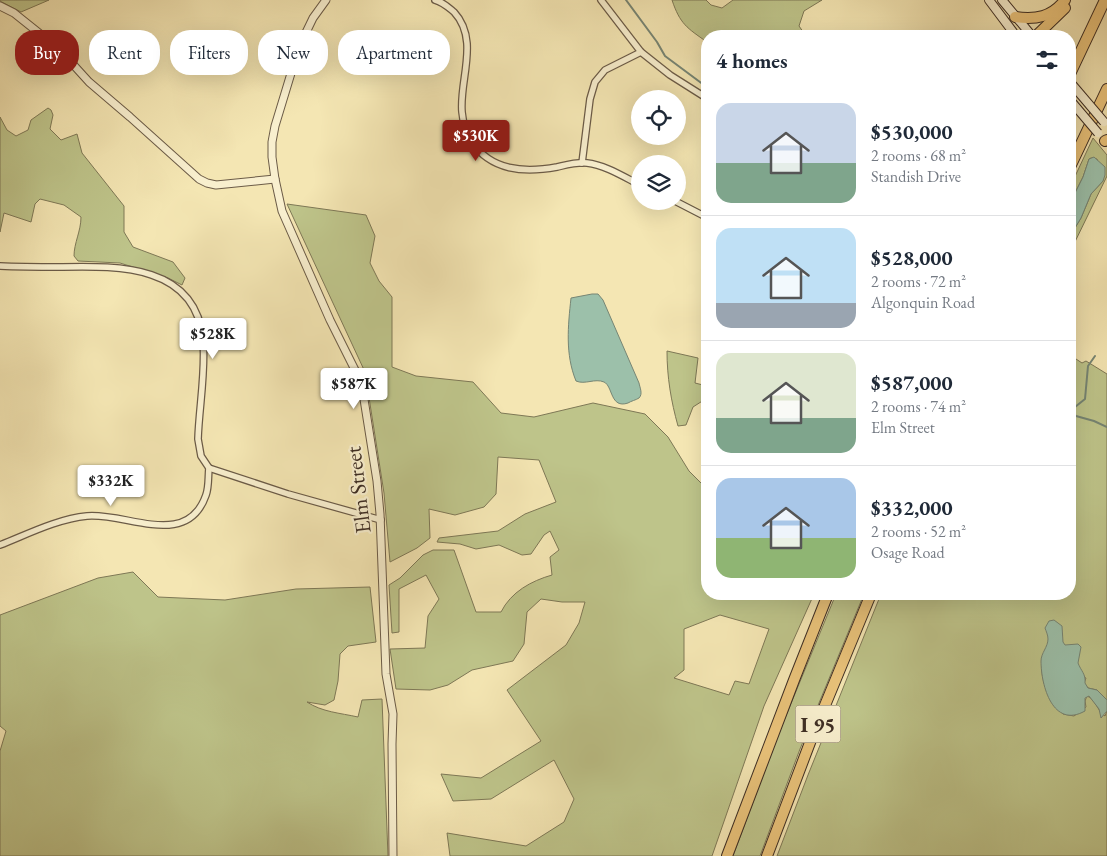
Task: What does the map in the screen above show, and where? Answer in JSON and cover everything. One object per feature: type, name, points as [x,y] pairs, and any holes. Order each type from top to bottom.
[{"type":"highway","points":[[1015,17],[1031,18],[1044,16],[1054,11],[1065,0]]},
{"type":"highway","points":[[1043,30],[1059,16],[1072,0]]},
{"type":"highway","points":[[1076,61],[1105,0]]},
{"type":"highway","points":[[1076,154],[1107,89]]},
{"type":"highway","name":"I 95","points":[[727,856],[826,600]]},
{"type":"highway","name":"I 95","points":[[767,856],[814,732],[869,600]]},
{"type":"main road","points":[[989,0],[1012,30]]},
{"type":"main road","points":[[1002,0],[1027,30]]},
{"type":"main road","points":[[1076,89],[1106,124]]},
{"type":"main road","points":[[1076,107],[1104,140]]},
{"type":"street","name":"Elm Street","points":[[326,0],[304,35],[285,92],[272,142],[275,178],[282,211],[296,246],[361,385],[377,481],[381,520],[386,674],[393,714],[393,856]]},
{"type":"street","points":[[435,0],[449,7],[462,25],[467,56],[462,112],[466,131],[476,148],[492,161],[517,170],[539,170],[582,162],[599,166],[631,181]]},
{"type":"street","points":[[601,0],[641,52],[670,76],[701,95]]},
{"type":"street","points":[[0,6],[14,12],[59,49],[88,82],[130,116],[198,178],[216,185],[275,178]]},
{"type":"street","points":[[582,162],[590,99],[595,82],[605,70],[641,52]]},
{"type":"street","points":[[686,207],[701,214]]},
{"type":"street","points":[[0,266],[131,269],[162,279],[183,293],[197,317],[203,340],[198,439],[201,456],[209,468],[207,494],[200,507],[193,515],[175,525],[152,525],[99,515],[86,516],[44,527],[0,545]]},
{"type":"street","points":[[209,468],[288,494],[381,520]]},
{"type":"green space","points":[[0,0],[49,0],[21,12]]},
{"type":"green space","points":[[672,0],[706,0],[711,5],[722,8],[733,0],[822,0],[804,11],[799,26],[802,30],[701,30],[701,38],[685,25],[678,15]]},
{"type":"green space","points":[[48,108],[53,115],[50,129],[61,140],[77,134],[82,153],[124,206],[124,232],[133,247],[173,262],[185,278],[182,285],[168,278],[120,263],[78,261],[74,256],[74,251],[81,217],[64,205],[40,199],[35,204],[31,222],[4,213],[0,232],[0,117],[7,130],[16,136],[28,130],[31,120]]},
{"type":"green space","points":[[1093,138],[1107,155],[1107,176],[1076,240],[1076,226],[1091,194],[1103,181],[1097,159],[1089,159],[1076,191],[1076,174]]},
{"type":"green space","points":[[287,204],[366,215],[375,236],[370,263],[379,281],[392,297],[392,367],[416,376],[473,382],[501,413],[534,417],[593,403],[645,414],[668,437],[689,471],[701,483],[701,600],[811,600],[764,706],[712,856],[450,856],[447,833],[526,846],[564,822],[574,799],[554,760],[491,799],[453,801],[441,774],[481,778],[541,741],[507,690],[566,645],[579,623],[585,602],[562,602],[541,599],[527,612],[524,644],[513,661],[472,670],[448,685],[430,690],[396,689],[390,649],[425,648],[428,616],[439,599],[426,575],[399,589],[399,632],[392,633],[389,585],[400,578],[423,555],[433,550],[454,550],[476,612],[501,612],[510,599],[522,588],[552,575],[550,557],[559,550],[550,531],[544,535],[531,554],[522,555],[499,545],[476,549],[460,544],[437,542],[439,538],[498,531],[525,514],[556,502],[539,460],[498,457],[496,494],[484,507],[455,515],[429,509],[430,538],[417,548],[390,562],[384,493],[365,372]],"holes":[[[720,615],[769,629],[749,684],[735,681],[729,695],[674,678],[684,670],[684,629]]]},
{"type":"green space","points":[[667,351],[698,358],[695,383],[701,384],[701,402],[693,407],[686,425],[678,426],[669,380]]},
{"type":"green space","points":[[1076,359],[1082,363],[1086,361],[1107,374],[1107,700],[1097,690],[1088,688],[1084,683],[1086,678],[1042,662],[1042,670],[1044,684],[1063,714],[1074,716],[1086,707],[1085,701],[1087,696],[1105,716],[1107,711],[1107,856],[777,856],[879,600],[1076,600]]},
{"type":"green space","points":[[133,572],[158,597],[225,600],[296,589],[370,587],[376,642],[348,646],[340,654],[338,681],[334,700],[325,705],[307,702],[325,710],[358,717],[362,700],[382,699],[388,856],[0,856],[0,751],[6,731],[0,726],[0,615],[98,578]]},
{"type":"green space","points":[[834,600],[862,600],[800,749],[760,856],[733,856],[776,740]]},
{"type":"shaded area","points":[[1094,157],[1105,167],[1105,175],[1103,181],[1091,194],[1076,226],[1076,191],[1089,159]]},
{"type":"shaded area","points":[[598,294],[603,300],[639,383],[641,395],[638,399],[628,403],[618,403],[604,382],[576,381],[570,361],[568,340],[571,298]]},
{"type":"shaded area","points":[[1054,620],[1062,626],[1063,642],[1065,645],[1078,644],[1081,647],[1078,663],[1088,688],[1097,690],[1107,700],[1107,711],[1101,718],[1099,709],[1089,696],[1085,698],[1085,711],[1074,715],[1065,714],[1057,710],[1046,693],[1041,661],[1048,642],[1045,628],[1049,621]]},
{"type":"waterway","points":[[626,0],[665,56],[701,83]]},
{"type":"waterway","points":[[1076,406],[1085,399],[1088,366],[1095,356]]},
{"type":"waterway","points":[[1076,416],[1107,427]]}]
